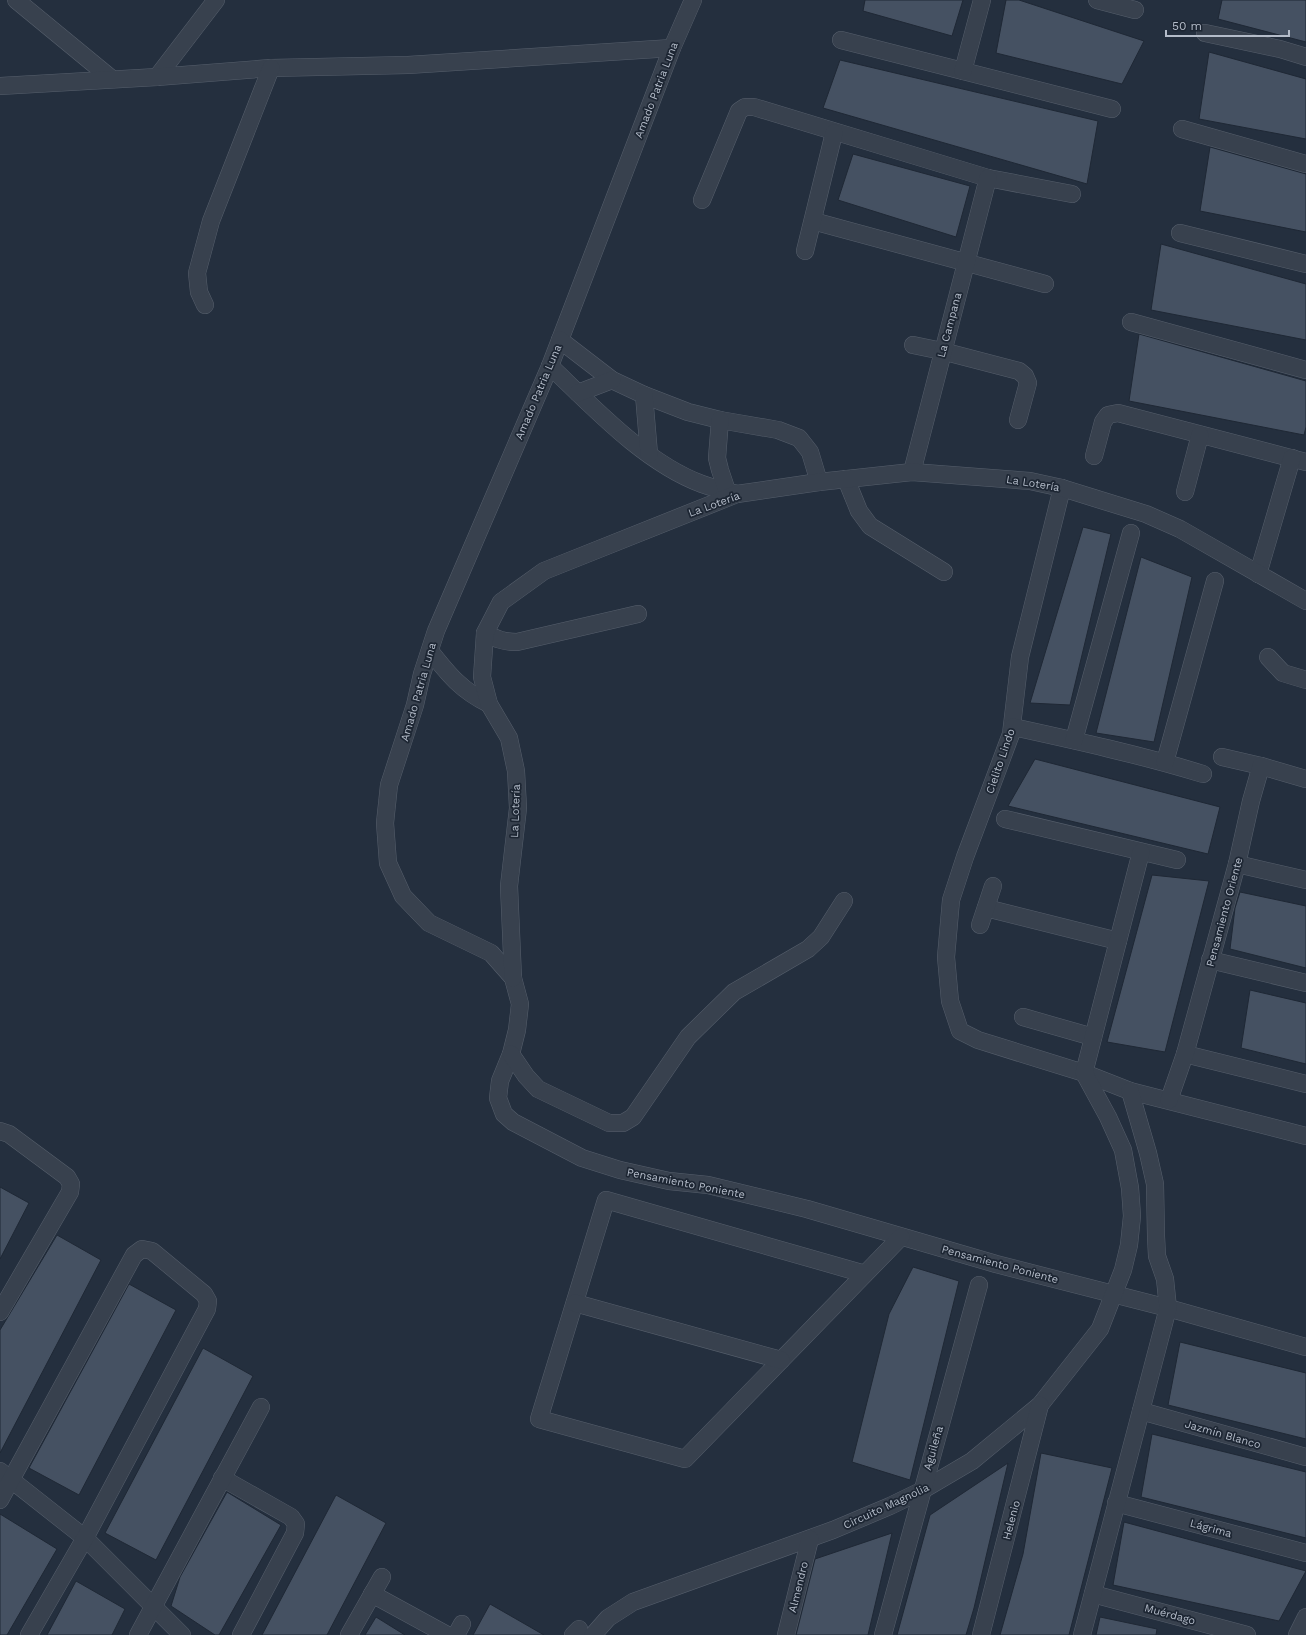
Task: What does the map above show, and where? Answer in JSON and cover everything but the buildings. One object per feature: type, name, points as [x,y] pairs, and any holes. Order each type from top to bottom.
[{"type":"street","points":[[16,0],[112,78]]},
{"type":"street","points":[[157,77],[216,0]]},
{"type":"street","name":"Amado Patria Luna","points":[[389,785],[416,705],[422,674],[436,631],[550,366],[672,48],[693,0]]},
{"type":"street","points":[[963,71],[982,0]]},
{"type":"street","points":[[1097,0],[1135,10]]},
{"type":"street","points":[[1205,33],[1280,49],[1306,57]]},
{"type":"street","points":[[841,40],[1112,109]]},
{"type":"street","points":[[0,86],[112,78],[157,77],[271,68],[408,65],[672,48]]},
{"type":"street","points":[[205,305],[199,292],[197,272],[209,228],[271,68]]},
{"type":"street","points":[[702,200],[739,111],[745,107],[754,107],[834,133],[988,178],[1072,194]]},
{"type":"street","points":[[1182,129],[1306,164]]},
{"type":"street","points":[[804,251],[834,133]]},
{"type":"street","name":"La Campana","points":[[912,472],[942,351],[988,178]]},
{"type":"street","points":[[812,221],[1045,284]]},
{"type":"street","points":[[1180,233],[1306,264]]},
{"type":"street","points":[[1131,322],[1306,370]]},
{"type":"street","points":[[560,340],[612,380],[644,395],[688,412],[720,420],[778,430],[799,438],[810,452],[819,482]]},
{"type":"street","points":[[913,345],[1019,371],[1025,376],[1028,383],[1018,420]]},
{"type":"street","points":[[550,366],[620,433],[669,468],[701,484],[732,492]]},
{"type":"street","points":[[578,393],[612,380]]},
{"type":"street","points":[[644,395],[649,454]]},
{"type":"street","points":[[1094,456],[1103,422],[1108,415],[1118,413],[1299,460],[1258,574]]},
{"type":"street","points":[[720,420],[717,458],[720,470],[732,492]]},
{"type":"street","points":[[1185,492],[1200,434]]},
{"type":"street","name":"La Lotería","points":[[513,978],[510,886],[518,808],[516,772],[509,738],[489,704],[482,677],[485,633],[502,602],[544,571],[732,492],[912,472],[1030,481],[1062,488],[1146,514],[1180,528],[1306,601]]},
{"type":"street","points":[[846,479],[859,511],[870,526],[944,572]]},
{"type":"street","name":"Cielito Lindo","points":[[1062,488],[1020,657],[1013,727],[965,857],[951,900],[946,957],[950,1002],[960,1031],[978,1040],[1084,1072]]},
{"type":"street","points":[[1074,740],[1131,534]]},
{"type":"street","points":[[1165,762],[1215,581]]},
{"type":"street","points":[[485,633],[501,641],[517,642],[638,614]]},
{"type":"street","points":[[430,651],[453,680],[476,698],[489,704]]},
{"type":"street","points":[[1268,657],[1283,673],[1306,680]]},
{"type":"street","points":[[1013,727],[1165,762],[1203,774]]},
{"type":"street","points":[[1222,757],[1306,779]]},
{"type":"street","name":"Pensamiento Oriente","points":[[1169,1100],[1185,1054],[1237,864],[1251,801],[1261,766]]},
{"type":"street","name":"Pensamiento Poniente","points":[[389,785],[385,823],[388,863],[403,896],[429,923],[491,953],[513,978],[520,1004],[517,1030],[511,1054],[500,1081],[498,1098],[504,1114],[513,1122],[582,1158],[620,1170],[662,1179],[708,1184],[807,1209],[996,1264],[1168,1308],[1306,1347]]},
{"type":"street","points":[[1005,820],[1177,860]]},
{"type":"street","points":[[1141,852],[1084,1072],[1130,1090],[1306,1136]]},
{"type":"street","points":[[1237,864],[1306,880]]},
{"type":"street","points":[[980,924],[993,886]]},
{"type":"street","points":[[511,1054],[526,1076],[538,1089],[609,1123],[623,1123],[633,1117],[688,1037],[734,992],[808,949],[821,937],[844,901]]},
{"type":"street","points":[[986,908],[1118,941]]},
{"type":"street","points":[[1210,960],[1306,983]]},
{"type":"street","points":[[1023,1017],[1093,1037]]},
{"type":"street","points":[[1185,1054],[1306,1084]]},
{"type":"street","name":"Circuito Magnolia","points":[[585,1633],[633,1602],[810,1539],[890,1506],[921,1491],[972,1462],[1040,1405],[1100,1329],[1114,1294],[1129,1245],[1132,1216],[1130,1188],[1123,1150],[1108,1117],[1084,1072]]},
{"type":"street","points":[[1082,1635],[1168,1308],[1165,1279],[1157,1256],[1155,1184],[1148,1153],[1130,1090]]},
{"type":"street","points":[[0,1132],[9,1134],[16,1138],[67,1177],[71,1184],[70,1192],[0,1312]]},
{"type":"street","points":[[865,1274],[606,1200],[540,1419],[685,1458],[781,1360],[865,1274],[901,1237]]},
{"type":"street","points":[[0,1500],[6,1475],[134,1255],[142,1249],[152,1252],[204,1294],[208,1301],[207,1309],[86,1538],[29,1635]]},
{"type":"street","name":"Aguileña","points":[[883,1635],[921,1491],[979,1285]]},
{"type":"street","points":[[575,1303],[781,1360]]},
{"type":"street","name":"Helenio","points":[[981,1635],[1040,1405]]},
{"type":"street","points":[[138,1635],[261,1407]]},
{"type":"street","name":"Jazmín Blanco","points":[[1141,1411],[1306,1457]]},
{"type":"street","points":[[6,1475],[86,1538],[182,1635]]},
{"type":"street","points":[[222,1478],[290,1517],[296,1524],[295,1534],[241,1635]]},
{"type":"street","name":"Lágrima","points":[[1116,1503],[1306,1553]]},
{"type":"street","name":"Almendro","points":[[786,1635],[810,1539]]},
{"type":"street","points":[[349,1635],[382,1577]]},
{"type":"street","points":[[372,1594],[447,1635]]},
{"type":"street","name":"Muérdago","points":[[1092,1594],[1247,1635]]},
{"type":"street","points":[[1297,1635],[1306,1617]]}]
